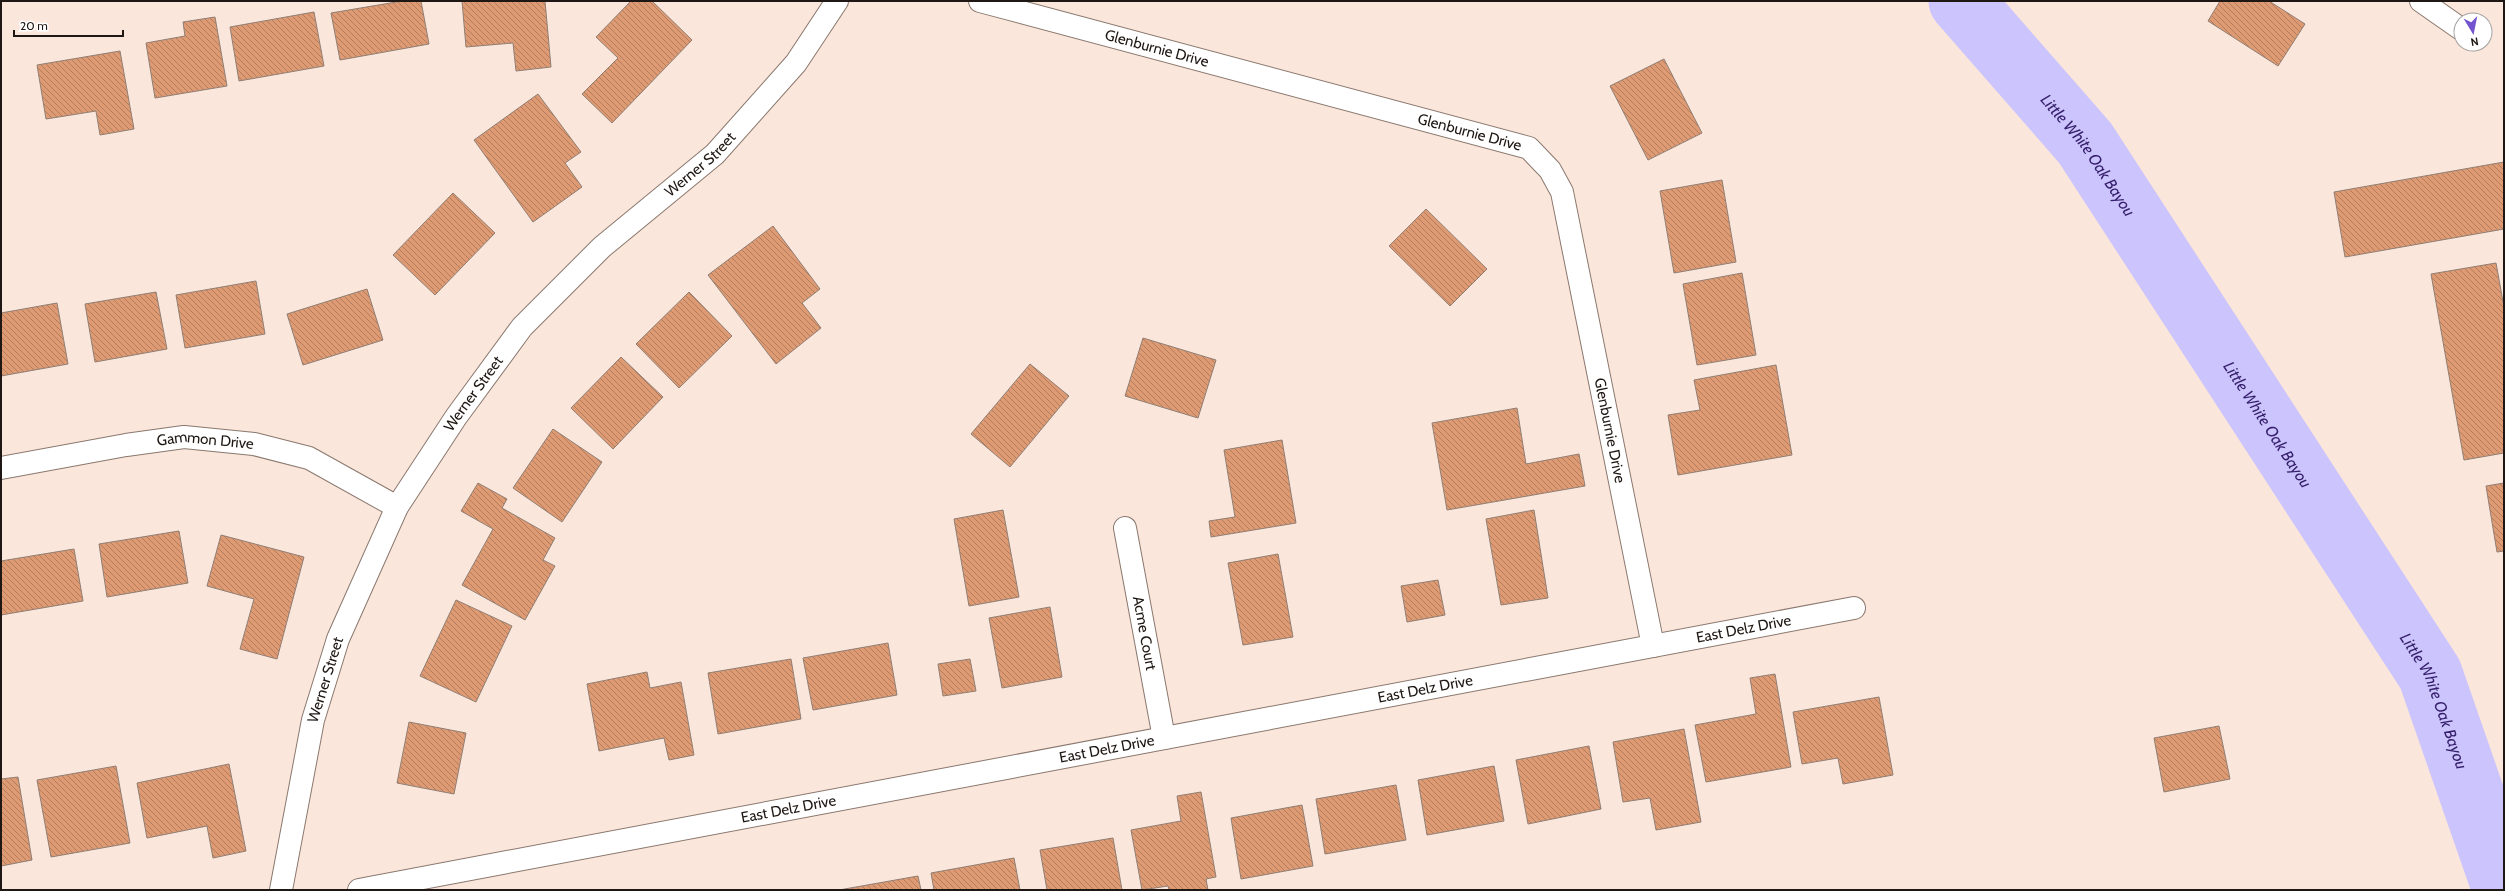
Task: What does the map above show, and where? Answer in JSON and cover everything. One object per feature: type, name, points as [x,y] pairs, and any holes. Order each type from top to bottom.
[{"type":"street","name":"Werner Street","points":[[281,890],[313,720],[338,639],[397,507],[456,416],[522,327],[602,247],[715,154],[796,63],[837,1]]},
{"type":"street","name":"Glenburnie Drive","points":[[980,1],[1529,148],[1550,170],[1562,192],[1653,646]]},
{"type":"street","points":[[2421,1],[2453,23]]},
{"type":"street","name":"Gammon Drive","points":[[1,468],[126,445],[184,437],[254,444],[309,458],[397,507]]},
{"type":"street","name":"Acme Court","points":[[1125,528],[1164,738]]},
{"type":"street","name":"East Delz Drive","points":[[359,890],[1854,608]]},
{"type":"building","points":[[402,1],[421,1],[429,44],[340,60],[331,13]]},
{"type":"building","points":[[462,1],[545,1],[551,67],[516,71],[513,43],[466,47]]},
{"type":"building","points":[[631,1],[652,1],[692,40],[612,123],[582,94],[618,58],[596,37]]},
{"type":"building","points":[[2220,1],[2269,1],[2305,24],[2278,66],[2208,21]]},
{"type":"building","points":[[314,12],[324,66],[239,81],[230,27]]},
{"type":"building","points":[[215,17],[227,86],[155,98],[146,43],[185,36],[183,22]]},
{"type":"building","points":[[120,51],[134,129],[100,135],[96,111],[46,119],[37,65]]},
{"type":"building","points":[[1664,59],[1702,133],[1648,160],[1610,86]]},
{"type":"building","points":[[538,94],[581,152],[565,163],[582,187],[533,222],[474,140]]},
{"type":"building","points":[[2504,162],[2504,229],[2345,257],[2334,192]]},
{"type":"building","points":[[1722,180],[1736,262],[1674,273],[1660,191]]},
{"type":"building","points":[[453,193],[495,233],[435,295],[393,255]]},
{"type":"building","points":[[1426,209],[1487,269],[1450,306],[1389,246]]},
{"type":"building","points":[[773,226],[820,289],[802,303],[821,328],[776,364],[708,275]]},
{"type":"building","points":[[2496,263],[2504,307],[2504,453],[2464,460],[2431,274]]},
{"type":"building","points":[[1742,273],[1756,355],[1697,365],[1683,284]]},
{"type":"building","points":[[256,281],[265,334],[185,348],[176,295]]},
{"type":"building","points":[[367,289],[383,340],[303,365],[287,314]]},
{"type":"building","points":[[156,292],[167,349],[95,362],[85,304]]},
{"type":"building","points":[[689,292],[732,336],[679,388],[636,344]]},
{"type":"building","points":[[57,303],[68,364],[1,376],[1,313]]},
{"type":"building","points":[[1143,338],[1216,360],[1198,418],[1125,396]]},
{"type":"building","points":[[621,357],[663,397],[613,449],[571,408]]},
{"type":"building","points":[[1030,364],[1069,396],[1010,467],[971,434]]},
{"type":"building","points":[[1776,365],[1792,455],[1678,475],[1668,415],[1700,410],[1694,380]]},
{"type":"building","points":[[1517,408],[1526,464],[1579,454],[1585,486],[1447,510],[1432,423]]},
{"type":"building","points":[[553,429],[602,462],[562,522],[513,488]]},
{"type":"building","points":[[1282,440],[1296,523],[1211,537],[1209,521],[1235,517],[1224,450]]},
{"type":"building","points":[[478,483],[507,499],[502,508],[555,538],[543,560],[555,566],[525,620],[462,585],[493,529],[461,511]]},
{"type":"building","points":[[2504,483],[2504,551],[2497,552],[2486,486]]},
{"type":"building","points":[[1003,510],[1019,597],[969,606],[954,519]]},
{"type":"building","points":[[1534,510],[1548,598],[1501,605],[1486,519]]},
{"type":"building","points":[[179,531],[188,583],[107,597],[99,544]]},
{"type":"building","points":[[221,535],[304,557],[277,659],[240,649],[254,599],[207,586]]},
{"type":"building","points":[[74,549],[83,601],[1,615],[1,561]]},
{"type":"building","points":[[1278,554],[1293,637],[1243,645],[1228,563]]},
{"type":"building","points":[[1438,580],[1445,615],[1407,622],[1401,586]]},
{"type":"building","points":[[456,600],[512,626],[476,702],[420,676]]},
{"type":"building","points":[[1050,607],[1062,677],[1002,688],[989,618]]},
{"type":"building","points":[[888,643],[897,695],[813,710],[803,658]]},
{"type":"building","points":[[791,659],[801,719],[718,734],[708,673]]},
{"type":"building","points":[[970,659],[976,691],[943,696],[938,664]]},
{"type":"building","points":[[647,672],[650,688],[681,682],[694,755],[669,760],[664,738],[599,751],[587,684]]},
{"type":"building","points":[[1775,674],[1791,767],[1706,782],[1695,725],[1756,714],[1750,678]]},
{"type":"building","points":[[1879,697],[1893,775],[1843,784],[1838,758],[1802,764],[1793,712]]},
{"type":"building","points":[[409,722],[466,733],[454,794],[397,783]]},
{"type":"building","points":[[2219,726],[2230,779],[2164,792],[2154,738]]},
{"type":"building","points":[[1684,729],[1701,822],[1656,830],[1650,798],[1623,802],[1613,742]]},
{"type":"building","points":[[1589,746],[1601,809],[1528,824],[1516,760]]},
{"type":"building","points":[[229,764],[246,851],[213,858],[207,826],[147,838],[137,783]]},
{"type":"building","points":[[116,766],[130,843],[51,857],[37,780]]},
{"type":"building","points":[[1494,766],[1504,821],[1427,835],[1418,780]]},
{"type":"building","points":[[18,777],[32,860],[1,866],[1,779]]},
{"type":"building","points":[[1396,785],[1406,840],[1325,854],[1316,799]]},
{"type":"building","points":[[1201,792],[1216,877],[1206,879],[1208,890],[1169,890],[1168,886],[1142,890],[1131,830],[1181,821],[1177,796]]},
{"type":"building","points":[[1302,805],[1313,866],[1241,879],[1231,818]]},
{"type":"building","points":[[1113,838],[1122,890],[1047,890],[1040,850]]},
{"type":"building","points":[[1014,858],[1020,890],[934,890],[931,873]]},
{"type":"building","points":[[918,876],[921,890],[839,890]]},
{"type":"waterway","name":"Little White Oak Bayou","points":[[1961,1],[2085,143],[2430,674],[2504,887]]}]
